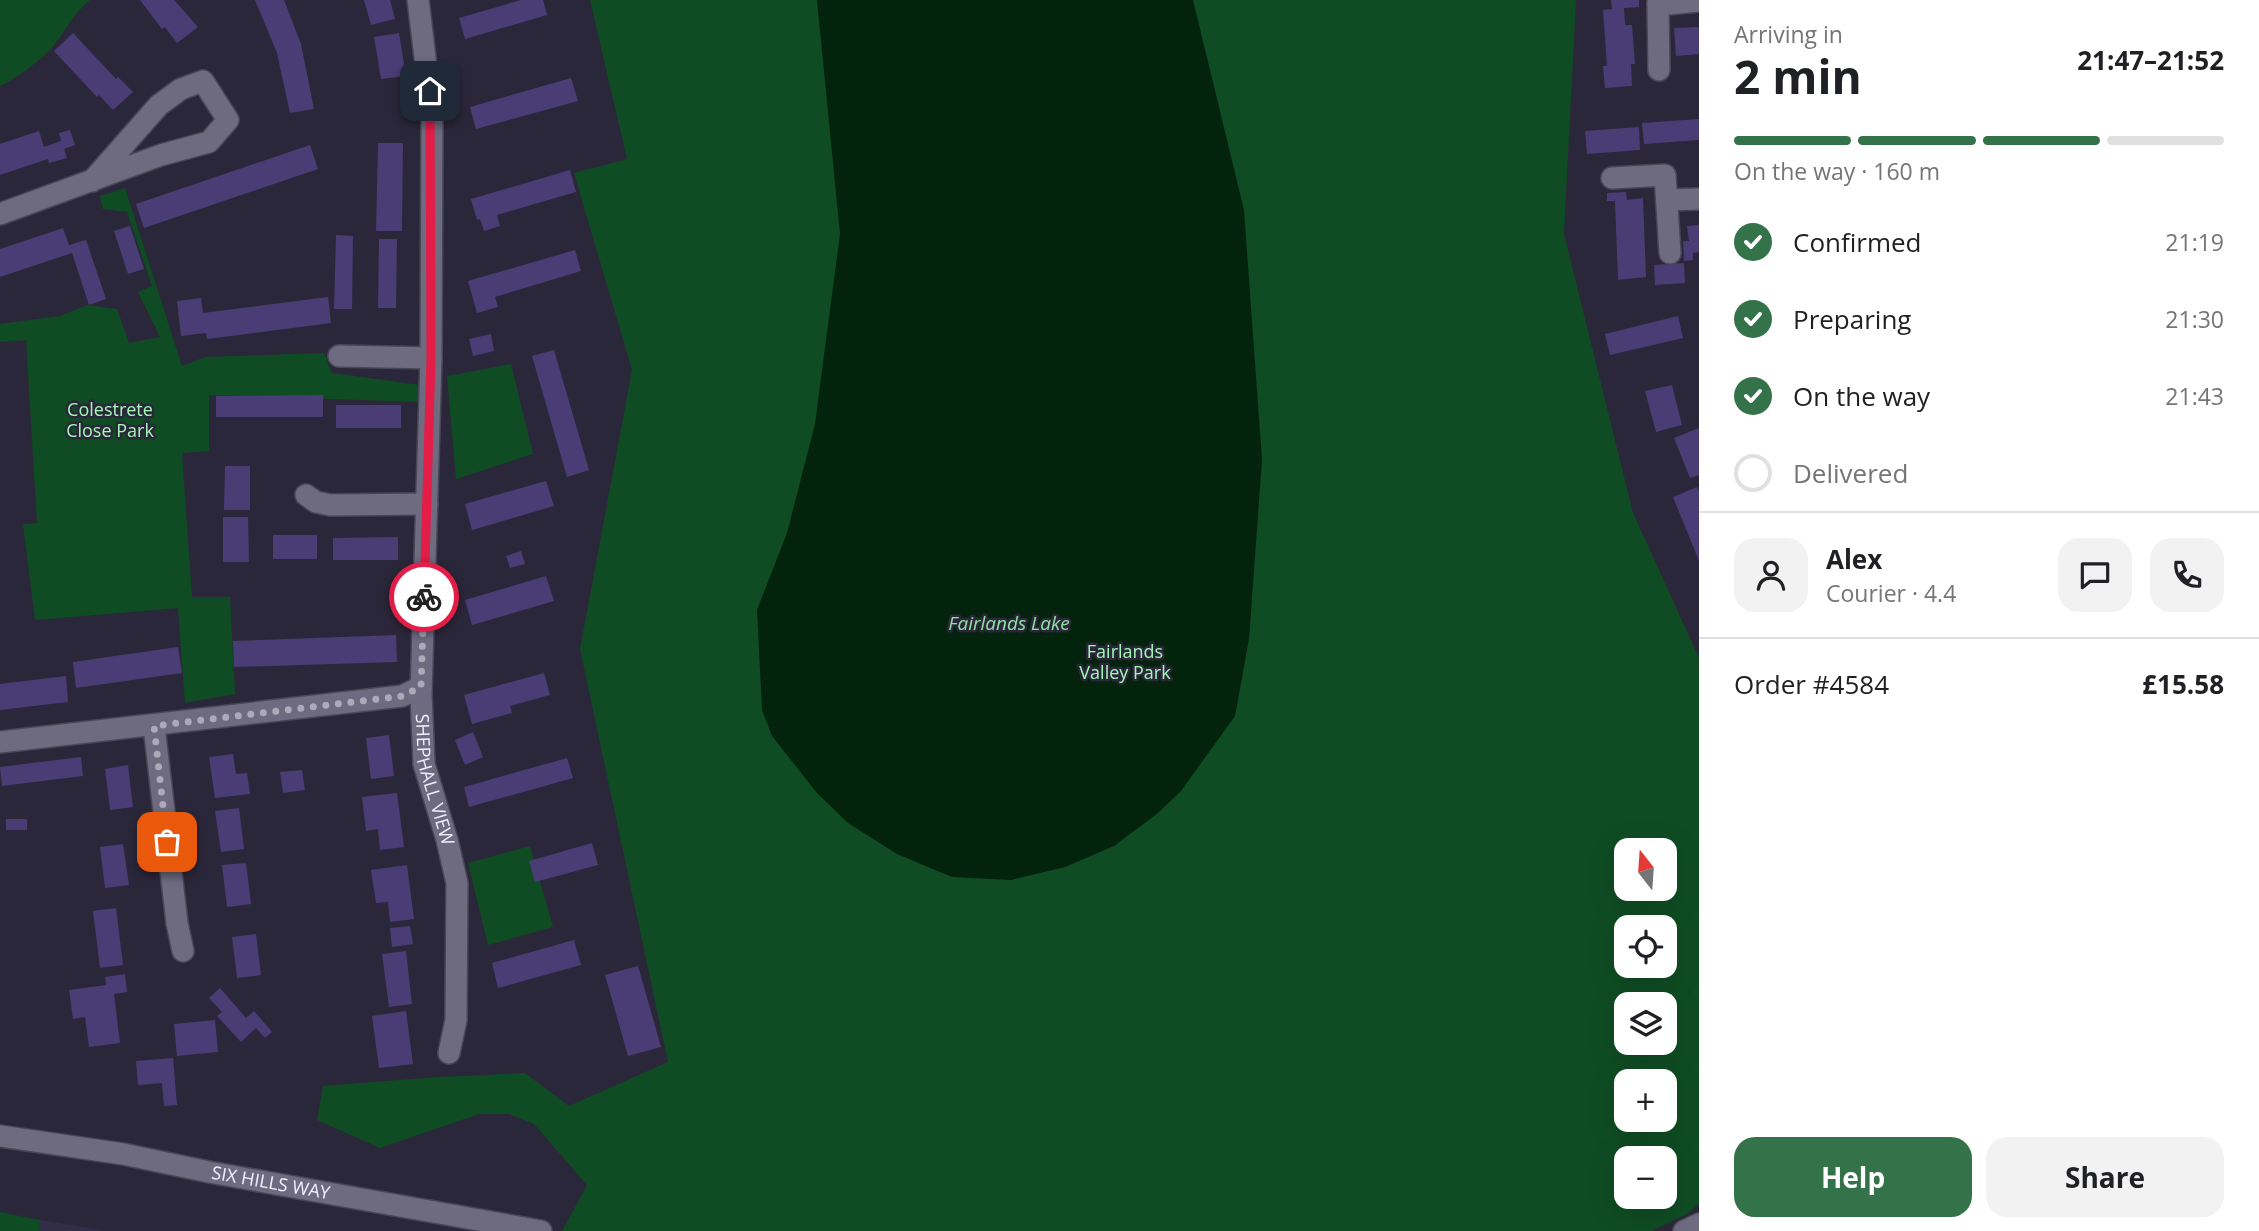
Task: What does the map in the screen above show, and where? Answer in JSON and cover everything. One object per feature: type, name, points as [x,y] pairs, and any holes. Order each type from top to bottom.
[{"type":"street","name":"SHEPHALL VIEW","points":[[418,0],[432,114],[431,358],[421,687],[424,764],[457,883],[456,1020],[449,1053]]},
{"type":"street","points":[[1659,71],[1658,2],[1699,1]]},
{"type":"street","points":[[0,214],[92,181],[161,155],[209,142],[228,120],[203,81],[181,89],[159,105],[92,181]]},
{"type":"street","points":[[1612,177],[1665,174],[1670,253]]},
{"type":"street","points":[[1667,200],[1699,200]]},
{"type":"street","points":[[339,356],[431,358]]},
{"type":"street","points":[[306,495],[316,502],[330,505],[427,505]]},
{"type":"street","points":[[0,742],[402,696],[421,687]]},
{"type":"street","points":[[154,726],[177,923],[183,951]]},
{"type":"street","name":"SIX HILLS WAY","points":[[0,1136],[123,1154],[209,1172],[541,1231]]},
{"type":"street","points":[[1684,1231],[1699,1224]]},
{"type":"shaded area","points":[[40,1220],[106,1231],[39,1231]]},
{"type":"green space","points":[[0,0],[90,0],[49,51],[0,86]]},
{"type":"green space","name":"Fairlands Valley Park","points":[[590,0],[1576,0],[1564,234],[1633,513],[1699,658],[1699,1204],[1687,1214],[1652,1231],[562,1231],[587,1185],[534,1124],[509,1114],[479,1114],[380,1148],[317,1120],[323,1086],[525,1073],[569,1106],[668,1062],[580,649],[632,370],[574,173],[627,159]]},
{"type":"green space","name":"Colestrete Close Park","points":[[125,188],[182,366],[205,357],[324,353],[332,373],[420,385],[422,402],[209,395],[209,451],[182,453],[192,597],[230,597],[235,694],[185,703],[178,608],[35,620],[23,524],[37,523],[26,340],[0,342],[0,324],[60,316],[87,305],[117,309],[129,343],[160,337],[138,292],[152,286],[127,212],[103,209],[100,196]]},
{"type":"green space","points":[[511,364],[533,454],[456,479],[447,376]]},
{"type":"green space","points":[[530,846],[553,927],[488,945],[468,863]]},
{"type":"green space","points":[[0,1212],[40,1220],[39,1231],[0,1231]]},
{"type":"water","name":"Fairlands Lake","points":[[817,0],[1193,0],[1244,210],[1262,460],[1249,639],[1235,716],[1181,791],[1158,813],[1114,846],[1065,867],[1011,880],[952,877],[897,854],[848,823],[817,793],[772,736],[762,710],[757,610],[787,533],[815,424],[840,234]]},
{"type":"building","points":[[140,0],[174,0],[198,27],[177,43],[165,27],[162,29]]},
{"type":"building","points":[[255,0],[284,0],[301,44],[314,109],[290,113],[277,53]]},
{"type":"building","points":[[364,0],[390,0],[395,19],[371,25]]},
{"type":"building","points":[[521,0],[543,0],[547,15],[465,39],[459,18]]},
{"type":"building","points":[[1611,0],[1639,0],[1639,7],[1624,8],[1625,25],[1632,25],[1635,64],[1631,64],[1632,86],[1605,88],[1603,66],[1607,66],[1603,10],[1612,9]]},
{"type":"building","points":[[1699,27],[1699,54],[1676,56],[1674,28]]},
{"type":"building","points":[[73,33],[116,79],[118,77],[133,92],[113,110],[99,95],[97,97],[54,51]]},
{"type":"building","points":[[399,33],[406,76],[381,79],[374,37]]},
{"type":"building","points":[[571,78],[578,101],[476,129],[470,107]]},
{"type":"building","points":[[1699,119],[1699,140],[1644,144],[1642,123]]},
{"type":"building","points":[[1639,127],[1640,150],[1587,154],[1585,131]]},
{"type":"building","points":[[70,130],[75,145],[64,149],[67,158],[49,163],[48,159],[0,175],[0,144],[39,131],[44,147],[61,141],[59,133]]},
{"type":"building","points":[[378,143],[403,143],[402,231],[376,231]]},
{"type":"building","points":[[310,145],[318,169],[144,228],[136,204]]},
{"type":"building","points":[[570,170],[576,192],[497,215],[500,226],[484,231],[480,219],[477,220],[471,199]]},
{"type":"building","points":[[1626,192],[1627,200],[1643,198],[1646,277],[1618,280],[1615,201],[1607,201],[1607,193]]},
{"type":"building","points":[[1699,225],[1699,252],[1693,253],[1693,260],[1684,261],[1683,241],[1689,241],[1687,226]]},
{"type":"building","points":[[130,226],[144,269],[128,274],[114,231]]},
{"type":"building","points":[[63,228],[69,245],[86,240],[106,299],[89,305],[72,253],[0,277],[0,249]]},
{"type":"building","points":[[336,235],[353,236],[352,309],[334,309]]},
{"type":"building","points":[[379,239],[397,239],[396,308],[378,308]]},
{"type":"building","points":[[575,250],[581,271],[495,297],[498,307],[477,313],[468,281]]},
{"type":"building","points":[[1684,263],[1685,283],[1655,285],[1654,265]]},
{"type":"building","points":[[328,297],[331,323],[207,339],[206,333],[181,336],[177,301],[201,298],[203,313]]},
{"type":"building","points":[[1678,316],[1683,338],[1610,355],[1605,334]]},
{"type":"building","points":[[491,334],[494,351],[473,356],[469,339]]},
{"type":"building","points":[[554,350],[589,470],[567,477],[532,356]]},
{"type":"building","points":[[1672,385],[1682,425],[1656,432],[1645,391]]},
{"type":"building","points":[[323,395],[323,417],[216,417],[216,396]]},
{"type":"building","points":[[336,405],[401,405],[401,428],[336,428]]},
{"type":"building","points":[[1699,428],[1699,475],[1690,478],[1674,438]]},
{"type":"building","points":[[225,466],[250,466],[250,510],[224,510]]},
{"type":"building","points":[[546,481],[554,506],[472,530],[465,504]]},
{"type":"building","points":[[1697,487],[1699,491],[1699,561],[1673,497]]},
{"type":"building","points":[[223,517],[248,517],[249,562],[223,562]]},
{"type":"building","points":[[273,535],[317,535],[317,559],[273,559]]},
{"type":"building","points":[[398,537],[398,560],[333,560],[333,538]]},
{"type":"building","points":[[521,551],[525,564],[510,568],[506,556]]},
{"type":"building","points":[[546,576],[554,601],[472,625],[465,600]]},
{"type":"building","points":[[396,635],[397,662],[234,667],[233,641]]},
{"type":"building","points":[[178,647],[182,673],[76,688],[73,662]]},
{"type":"building","points":[[544,673],[550,695],[510,706],[512,713],[472,724],[464,695]]},
{"type":"building","points":[[66,676],[68,702],[0,710],[0,684]]},
{"type":"building","points":[[473,732],[483,757],[465,765],[455,740]]},
{"type":"building","points":[[389,735],[394,776],[371,779],[366,738]]},
{"type":"building","points":[[233,754],[236,774],[247,773],[250,794],[215,798],[209,757]]},
{"type":"building","points":[[81,757],[83,776],[2,786],[0,767]]},
{"type":"building","points":[[567,758],[573,778],[469,807],[464,787]]},
{"type":"building","points":[[128,765],[133,807],[110,810],[105,769]]},
{"type":"building","points":[[302,770],[305,790],[283,793],[280,772]]},
{"type":"building","points":[[397,793],[404,847],[380,850],[378,829],[366,831],[362,797]]},
{"type":"building","points":[[239,808],[244,849],[221,852],[215,811]]},
{"type":"building","points":[[6,819],[27,819],[27,830],[6,830]]},
{"type":"building","points":[[592,843],[598,865],[535,882],[529,861]]},
{"type":"building","points":[[123,844],[129,885],[105,888],[100,847]]},
{"type":"building","points":[[246,863],[251,904],[227,907],[222,865]]},
{"type":"building","points":[[407,865],[414,919],[390,922],[388,902],[376,903],[371,870]]},
{"type":"building","points":[[116,908],[123,965],[100,968],[93,911]]},
{"type":"building","points":[[410,926],[413,944],[392,947],[390,928]]},
{"type":"building","points":[[256,934],[261,975],[237,978],[232,937]]},
{"type":"building","points":[[574,940],[581,965],[498,988],[492,963]]},
{"type":"building","points":[[406,951],[412,1004],[389,1007],[382,954]]},
{"type":"building","points":[[638,966],[661,1047],[628,1056],[605,975]]},
{"type":"building","points":[[125,974],[127,992],[114,994],[120,1043],[89,1047],[85,1017],[73,1019],[69,990],[106,985],[105,977]]},
{"type":"building","points":[[220,988],[246,1018],[254,1011],[272,1032],[265,1038],[256,1028],[241,1042],[217,1016],[222,1012],[209,998]]},
{"type":"building","points":[[406,1011],[413,1064],[379,1068],[372,1016]]},
{"type":"building","points":[[215,1020],[218,1052],[177,1056],[174,1024]]},
{"type":"building","points":[[173,1058],[177,1105],[164,1106],[162,1083],[138,1085],[136,1061]]},
{"type":"way so far","points":[[167,842],[154,726],[412,693],[421,687],[424,597]]},
{"type":"route","points":[[424,597],[431,358],[430,91]]}]
